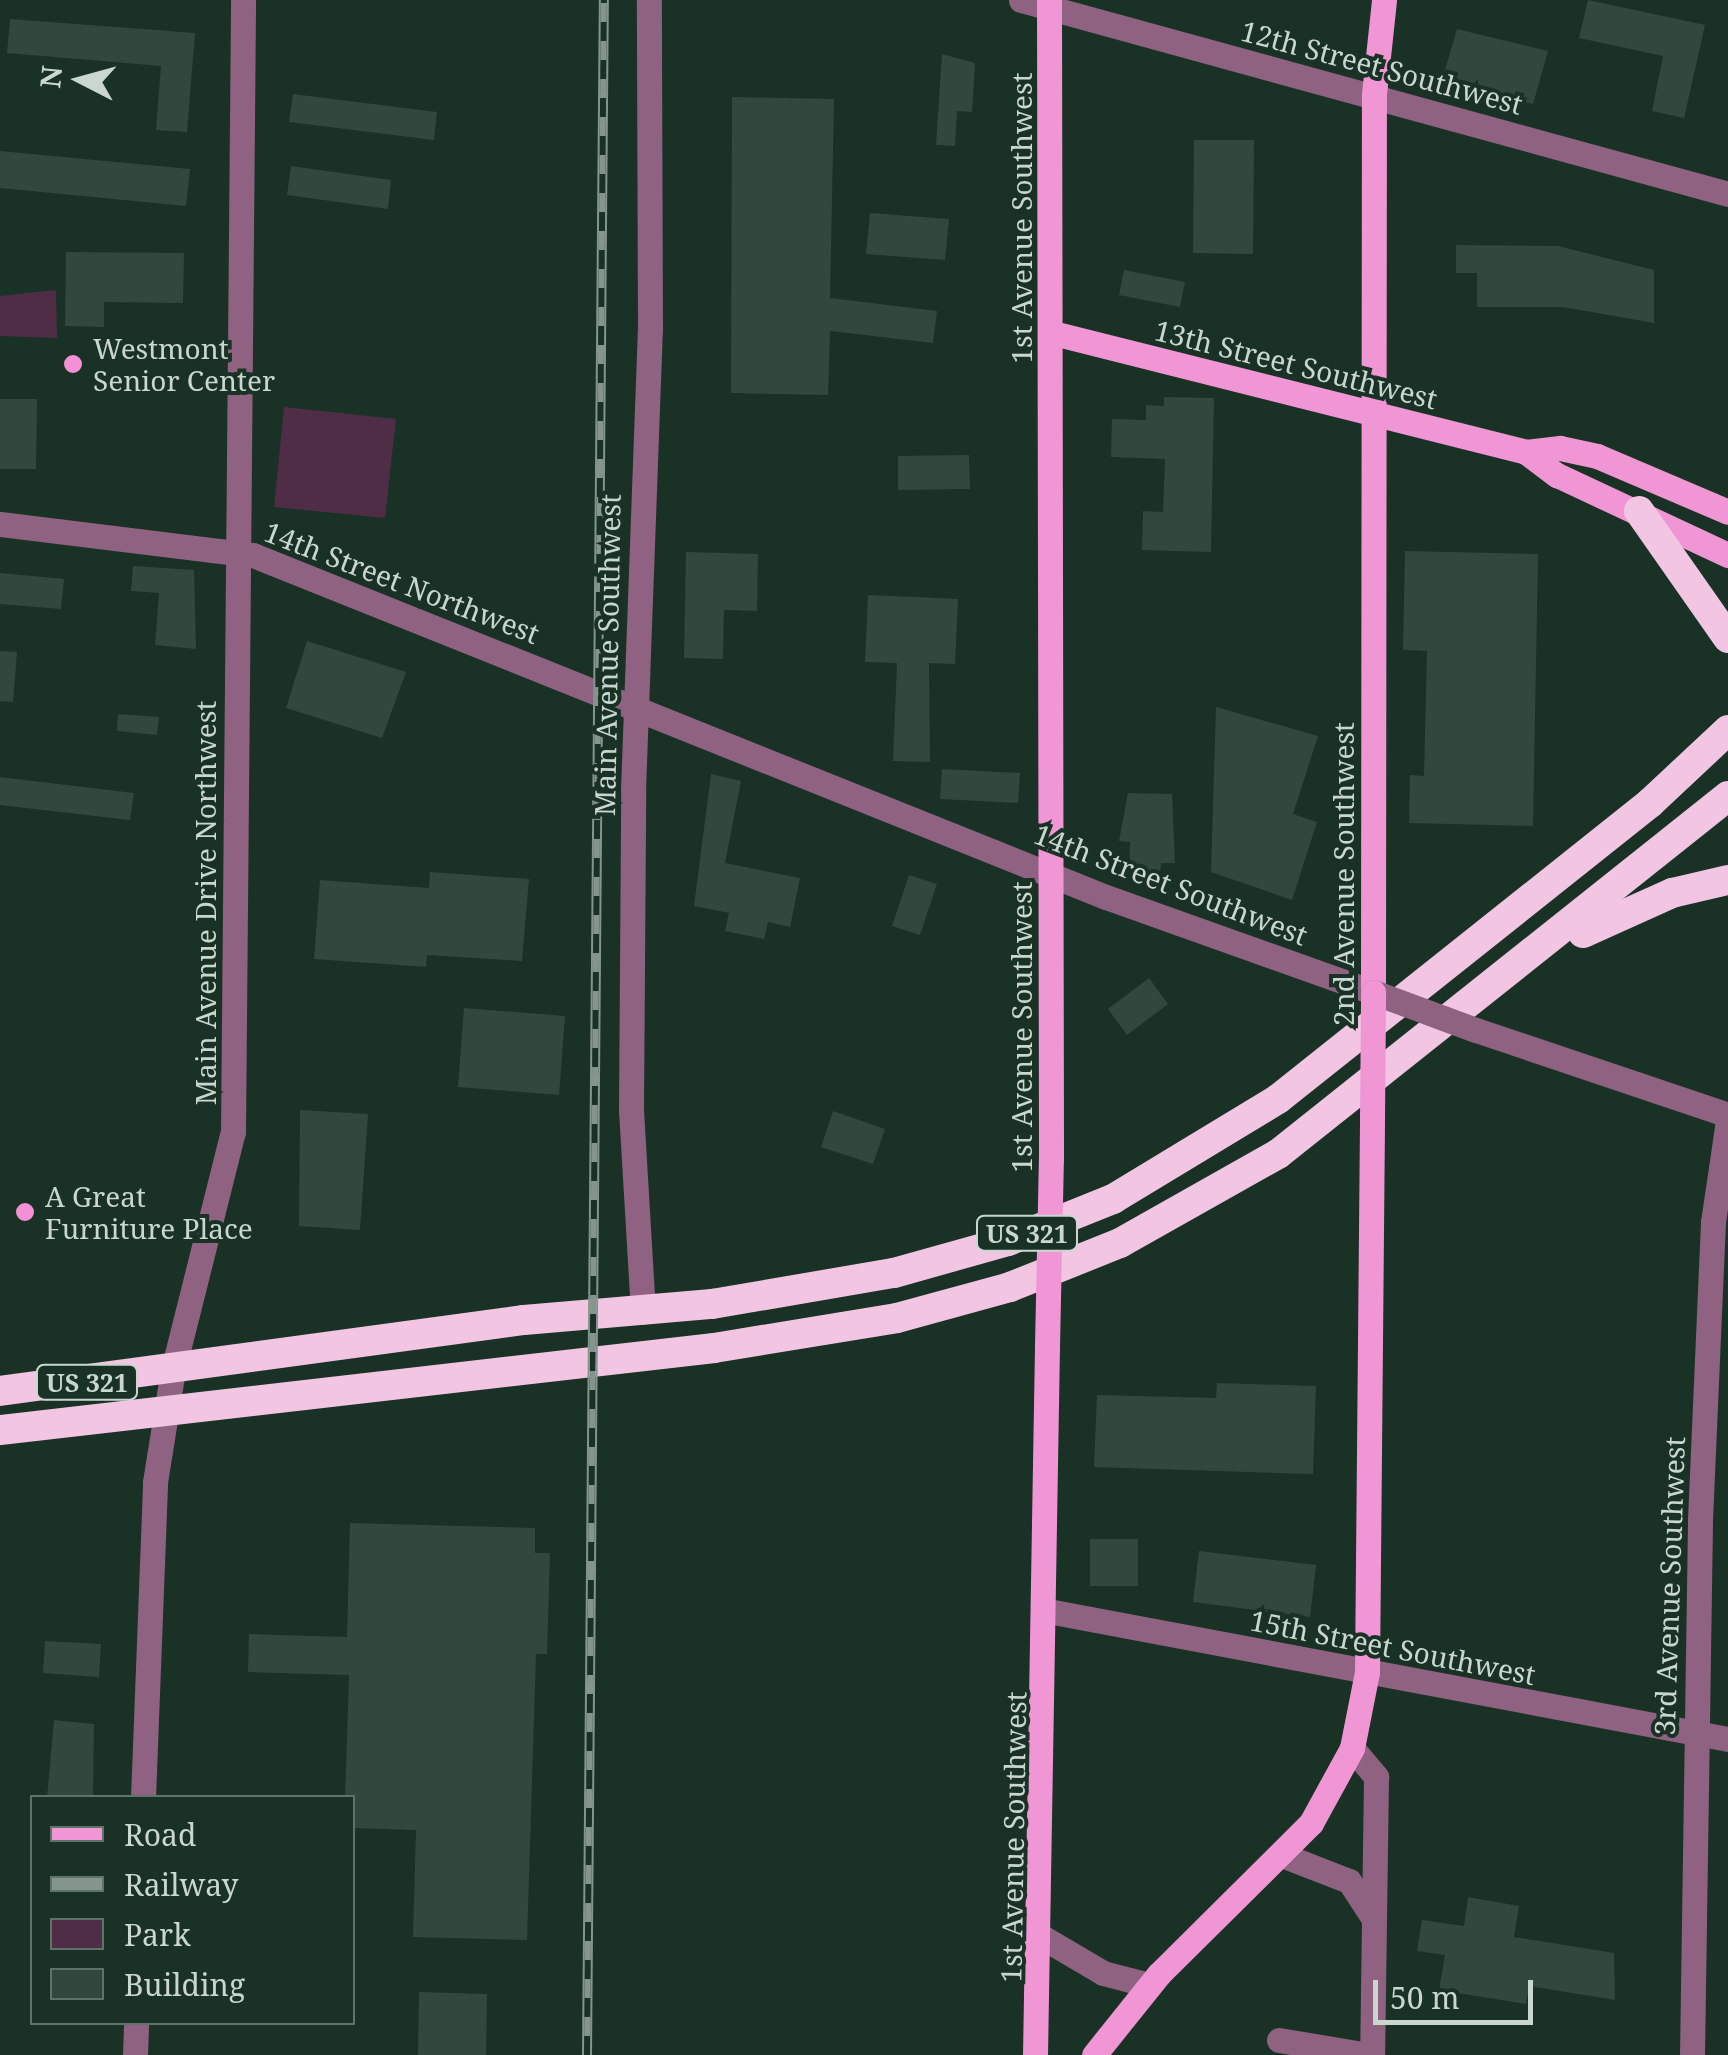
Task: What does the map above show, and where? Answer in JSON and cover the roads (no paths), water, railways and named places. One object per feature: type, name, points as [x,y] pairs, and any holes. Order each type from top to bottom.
[{"type":"highway","points":[[1639,510],[1728,638]]},
{"type":"highway","points":[[1650,803],[1728,707]]},
{"type":"highway","name":"US 321","points":[[0,1390],[173,1370],[524,1320],[643,1312],[894,1273],[1113,1200],[1278,1100],[1650,803],[1728,730]]},
{"type":"highway","name":"US 321","points":[[0,1430],[714,1348],[897,1318],[1010,1287],[1220,1193],[1539,952],[1728,796]]},
{"type":"highway","points":[[1539,952],[1672,893],[1728,880]]},
{"type":"main road","name":"2nd Avenue Southwest","points":[[1094,2055],[1149,1985],[1310,1823],[1352,1748],[1366,1672],[1376,414],[1374,94],[1384,0]]},
{"type":"main road","name":"1st Avenue Southwest","points":[[1035,2055],[1042,1937],[1048,1611],[1046,1346],[1051,1158],[1053,333],[1049,5]]},
{"type":"main road","name":"13th Street Southwest","points":[[1053,333],[1526,452],[1728,555]]},
{"type":"main road","name":"13th Street Southwest","points":[[1526,452],[1560,448],[1597,456],[1728,512]]},
{"type":"street","name":"Main Avenue Drive Northwest","points":[[144,1795],[155,1482],[173,1370],[233,1132],[243,0]]},
{"type":"street","name":"Main Avenue Southwest","points":[[643,1312],[632,1110],[638,704],[651,267],[649,0]]},
{"type":"street","name":"12th Street Southwest","points":[[1020,0],[1728,194]]},
{"type":"street","name":"14th Street Northwest","points":[[0,524],[236,550],[599,692]]},
{"type":"street","name":"14th Street Southwest","points":[[599,692],[638,704],[1052,872],[1476,1030],[1728,1118]]},
{"type":"street","name":"3rd Avenue Southwest","points":[[1692,2055],[1694,1734],[1712,1222],[1728,1118]]},
{"type":"street","name":"15th Street Southwest","points":[[1048,1611],[1728,1739]]},
{"type":"street","points":[[1279,2040],[1371,2055],[1376,1777],[1352,1748]]},
{"type":"street","points":[[1282,1854],[1348,1881],[1366,1899],[1376,1929]]},
{"type":"street","points":[[1042,1937],[1103,1973],[1149,1985]]},
{"type":"street","points":[[136,2025],[136,2055]]},
{"type":"railway","points":[[587,2055],[604,0]]},
{"type":"place","name":"Westmont Senior Center","points":[[73,364]]},
{"type":"place","name":"A Great Furniture Place","points":[[25,1212]]}]
